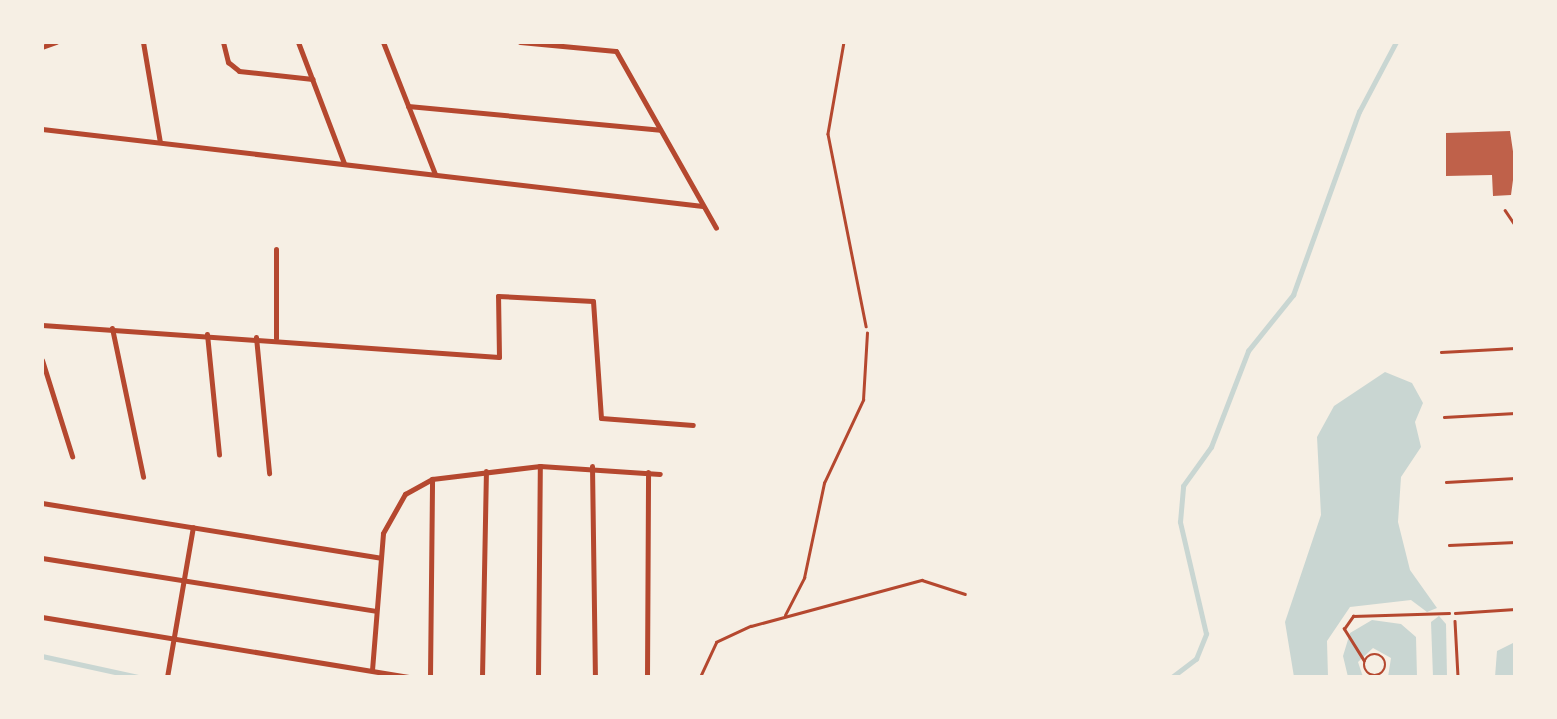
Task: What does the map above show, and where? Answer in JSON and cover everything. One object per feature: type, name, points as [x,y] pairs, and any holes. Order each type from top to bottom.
[{"type":"street","points":[[42,47],[56,42]]},
{"type":"street","points":[[143,42],[160,142]]},
{"type":"street","points":[[223,42],[228,62],[239,71],[313,79]]},
{"type":"street","points":[[298,42],[345,163]]},
{"type":"street","points":[[383,42],[435,174]]},
{"type":"street","points":[[520,42],[616,51]]},
{"type":"street","points":[[616,51],[620,42]]},
{"type":"street","points":[[616,51],[716,228]]},
{"type":"street","points":[[408,106],[660,130]]},
{"type":"street","points":[[42,130],[703,206]]},
{"type":"street","points":[[276,249],[276,338]]},
{"type":"street","points":[[42,325],[276,338],[499,357],[498,296],[593,301],[601,418],[692,425]]},
{"type":"street","points":[[112,328],[143,477]]},
{"type":"street","points":[[207,334],[219,454]]},
{"type":"street","points":[[256,337],[270,473]]},
{"type":"street","points":[[42,360],[72,456]]},
{"type":"street","points":[[538,677],[540,466]]},
{"type":"street","points":[[372,670],[381,558],[394,506],[432,480],[540,466],[592,466],[660,474]]},
{"type":"street","points":[[592,466],[595,677]]},
{"type":"street","points":[[482,677],[486,471]]},
{"type":"street","points":[[648,472],[648,677]]},
{"type":"street","points":[[430,677],[432,480]]},
{"type":"street","points":[[42,503],[381,558]]},
{"type":"street","points":[[167,676],[193,527]]},
{"type":"street","points":[[42,558],[376,611]]},
{"type":"street","points":[[42,617],[410,677]]},
{"type":"lane","points":[[1505,209],[1515,225]]},
{"type":"lane","points":[[785,615],[804,578],[824,483],[863,400],[867,333]]},
{"type":"lane","points":[[700,677],[716,642],[785,615],[922,580],[965,594]]},
{"type":"lane","points":[[1455,613],[1515,609]]},
{"type":"path","points":[[844,42],[828,134],[867,333]]},
{"type":"path","points":[[1441,352],[1515,348]]},
{"type":"path","points":[[1444,417],[1515,413]]},
{"type":"path","points":[[1446,482],[1515,478]]},
{"type":"path","points":[[1449,545],[1515,542]]},
{"type":"path","points":[[1363,660],[1379,655],[1386,669],[1371,676],[1344,629],[1361,614],[1455,613],[1458,677]]},
{"type":"shaded area","points":[[1385,372],[1412,383],[1423,403],[1415,422],[1421,447],[1401,477],[1398,522],[1410,570],[1437,608],[1427,612],[1411,600],[1350,607],[1327,641],[1328,677],[1294,677],[1285,622],[1321,515],[1317,437],[1334,406]]},
{"type":"shaded area","points":[[1439,616],[1446,624],[1447,677],[1433,677],[1431,622]]},
{"type":"shaded area","points":[[1372,620],[1401,624],[1416,637],[1417,677],[1388,677],[1391,658],[1373,648],[1358,662],[1363,677],[1348,677],[1343,656],[1350,633]]},
{"type":"shaded area","points":[[1515,642],[1515,677],[1495,677],[1497,651]]},
{"type":"building","points":[[1510,131],[1515,165],[1511,195],[1493,196],[1492,175],[1446,176],[1446,133]]},
{"type":"waterway","points":[[1172,677],[1196,659],[1206,634],[1180,522],[1183,486],[1211,447],[1248,351],[1293,295],[1359,112],[1396,42]]},
{"type":"waterway","points":[[42,656],[138,677]]}]
